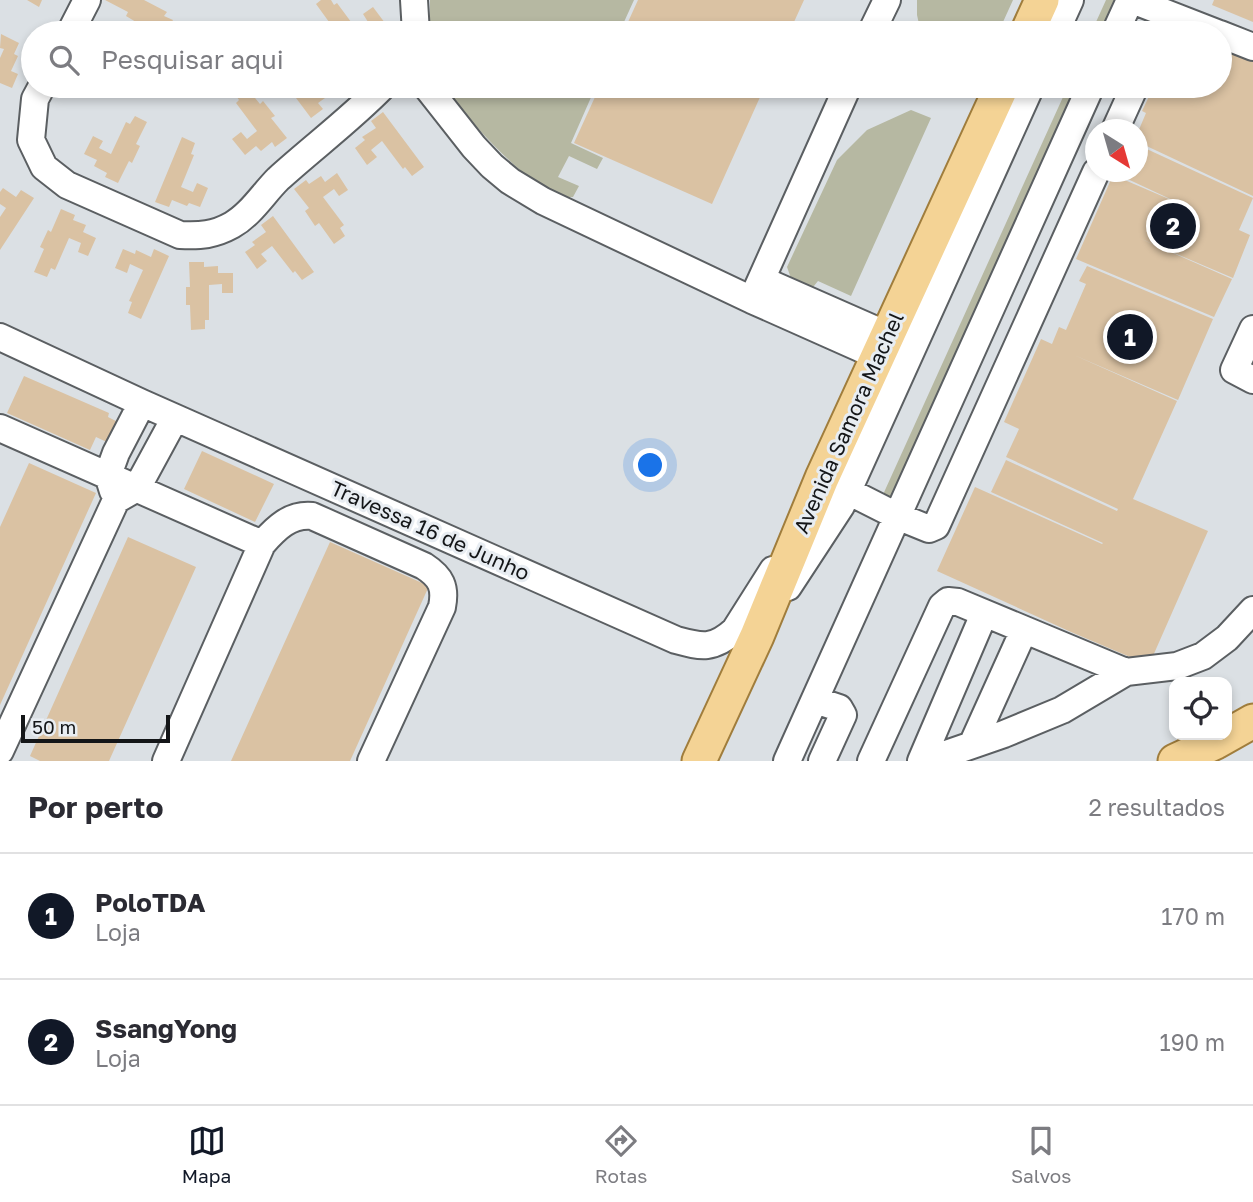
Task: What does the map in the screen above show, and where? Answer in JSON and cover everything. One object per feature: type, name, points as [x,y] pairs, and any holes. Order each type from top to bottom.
[{"type":"main road","points":[[1032,21],[1042,0]]},
{"type":"main road","name":"Avenida Samora Machel","points":[[699,761],[757,636],[808,514],[835,485],[882,346],[996,98]]},
{"type":"main road","points":[[1175,761],[1253,721]]},
{"type":"street","points":[[76,21],[87,0]]},
{"type":"street","points":[[877,21],[887,0]]},
{"type":"street","points":[[1060,21],[1070,0]]},
{"type":"street","points":[[1121,21],[1131,0],[1166,16]]},
{"type":"street","points":[[1232,39],[1253,47]]},
{"type":"street","points":[[36,98],[31,140],[44,167],[67,185],[180,235],[198,236],[213,234],[235,223],[288,170],[369,98]]},
{"type":"street","points":[[435,98],[492,166],[510,181],[544,201],[757,290],[882,346]]},
{"type":"street","points":[[757,290],[843,98]]},
{"type":"street","points":[[757,636],[841,506],[835,485],[1025,98]]},
{"type":"street","points":[[787,761],[1086,98]]},
{"type":"street","points":[[1120,119],[1130,98]]},
{"type":"street","points":[[835,485],[929,529],[938,523],[1091,182]]},
{"type":"street","points":[[1253,329],[1234,370],[1253,380]]},
{"type":"street","name":"Travessa 16 de Junho","points":[[0,337],[142,404],[639,624],[698,646],[717,644],[735,631],[808,514]]},
{"type":"street","points":[[120,488],[116,453],[142,404]]},
{"type":"street","points":[[0,751],[120,488],[175,418]]},
{"type":"street","points":[[0,428],[120,488],[262,544]]},
{"type":"street","points":[[166,761],[262,544],[290,519],[301,515],[312,516],[424,566],[434,573],[445,594],[442,607],[371,761]]},
{"type":"street","points":[[871,761],[942,606],[947,601],[1126,672]]},
{"type":"street","points":[[924,761],[1004,734],[1062,710],[1126,672],[1177,666],[1203,656],[1227,638],[1253,610]]},
{"type":"street","points":[[924,761],[984,614]]},
{"type":"street","points":[[972,745],[1024,630]]},
{"type":"street","points":[[815,700],[839,708],[843,715],[822,761]]},
{"type":"green space","points":[[430,0],[634,0],[624,21],[430,21]]},
{"type":"green space","points":[[917,0],[1013,0],[1003,21],[918,21]]},
{"type":"green space","points":[[1106,0],[1119,0],[1109,21],[1096,21]]},
{"type":"green space","points":[[454,98],[591,98],[571,143],[603,158],[597,169],[569,156],[558,177],[579,186],[573,197],[554,198],[523,173],[469,118]]},
{"type":"green space","points":[[1063,98],[1076,98],[894,504],[881,499]]},
{"type":"green space","points":[[911,110],[931,118],[851,296],[818,281],[809,292],[793,284],[787,267],[837,160],[867,130]]},
{"type":"building","points":[[27,0],[42,0],[39,7]]},
{"type":"building","points":[[105,0],[144,0],[167,12],[164,16],[173,20],[134,21],[126,16],[128,12]]},
{"type":"building","points":[[321,0],[331,0],[334,5],[337,3],[350,21],[328,21],[316,4]]},
{"type":"building","points":[[638,0],[804,0],[794,21],[628,21]]},
{"type":"building","points":[[1214,0],[1253,0],[1253,22],[1212,5]]},
{"type":"building","points":[[373,7],[384,21],[367,21],[363,14]]},
{"type":"building","points":[[1,34],[19,43],[14,54],[18,56],[11,71],[18,74],[12,88],[0,83],[0,58],[4,49],[0,48]]},
{"type":"building","points":[[1232,51],[1253,60],[1253,196],[1148,147],[1148,119],[1143,119],[1146,113],[1142,111],[1148,98],[1232,98]]},
{"type":"building","points":[[238,98],[255,98],[260,104],[263,101],[275,116],[271,118],[287,138],[275,147],[272,142],[261,151],[256,146],[245,155],[232,139],[241,132],[247,139],[257,131],[236,103]]},
{"type":"building","points":[[296,98],[325,98],[318,103],[323,109],[311,118]]},
{"type":"building","points":[[595,98],[760,98],[712,204],[574,143]]},
{"type":"building","points":[[383,112],[424,167],[412,176],[405,167],[403,169],[382,141],[371,150],[377,157],[367,165],[355,148],[365,140],[362,137],[376,128],[371,121]]},
{"type":"building","points":[[135,116],[147,122],[136,144],[140,146],[132,163],[129,161],[118,183],[105,177],[107,173],[94,166],[97,160],[84,154],[93,136],[103,141],[99,148],[111,154],[126,122],[130,124]]},
{"type":"building","points":[[182,137],[195,143],[191,154],[194,155],[181,187],[193,192],[197,183],[208,188],[200,207],[189,203],[187,206],[172,200],[169,207],[155,202]]},
{"type":"building","points":[[1148,150],[1253,198],[1239,230],[1250,235],[1233,278],[1139,238],[1232,279],[1214,317],[1076,259],[1110,182],[1129,182],[1183,205],[1134,182],[1148,182]]},
{"type":"building","points":[[337,173],[348,190],[339,196],[334,189],[323,197],[344,225],[340,228],[345,236],[334,244],[319,223],[315,226],[305,211],[309,208],[294,189],[306,180],[309,184],[321,176],[325,182]]},
{"type":"building","points":[[3,188],[16,197],[21,190],[34,198],[0,250],[0,217],[6,208],[0,204],[0,192]]},
{"type":"building","points":[[61,209],[75,215],[73,220],[86,225],[83,232],[96,238],[88,256],[78,252],[81,243],[69,238],[55,270],[51,268],[47,277],[34,272],[44,249],[40,247],[48,230],[51,232]]},
{"type":"building","points":[[273,216],[314,272],[302,280],[295,271],[293,273],[272,246],[261,254],[267,261],[257,269],[245,252],[255,245],[252,242],[266,232],[261,225]]},
{"type":"building","points":[[123,249],[135,254],[136,250],[151,257],[154,249],[169,256],[141,319],[128,313],[132,302],[129,301],[143,270],[130,264],[127,273],[115,268]]},
{"type":"building","points":[[189,262],[204,262],[204,267],[218,266],[218,273],[233,273],[233,293],[222,293],[222,284],[209,285],[209,320],[205,320],[205,329],[191,330],[190,305],[186,305],[186,287],[190,287]]},
{"type":"building","points":[[1087,266],[1213,319],[1178,400],[1074,355],[1177,401],[1133,499],[1208,531],[1149,665],[937,571],[975,487],[1103,543],[991,492],[1006,460],[1117,511],[1118,509],[1006,457],[1019,429],[1004,422],[1041,339],[1052,344],[1059,327],[1066,330],[1086,284],[1079,281]]},
{"type":"building","points":[[24,376],[109,413],[108,417],[120,423],[111,444],[96,437],[90,450],[7,413]]},
{"type":"building","points":[[202,451],[274,484],[255,522],[184,489]]},
{"type":"building","points":[[29,463],[96,493],[0,705],[0,527]]},
{"type":"building","points":[[128,537],[196,567],[109,761],[40,761],[30,756]]},
{"type":"building","points":[[330,542],[429,586],[350,761],[231,761]]},
{"type":"place","name":"SsangYong","points":[[1173,226]]},
{"type":"place","name":"PoloTDA","points":[[1130,337]]}]
